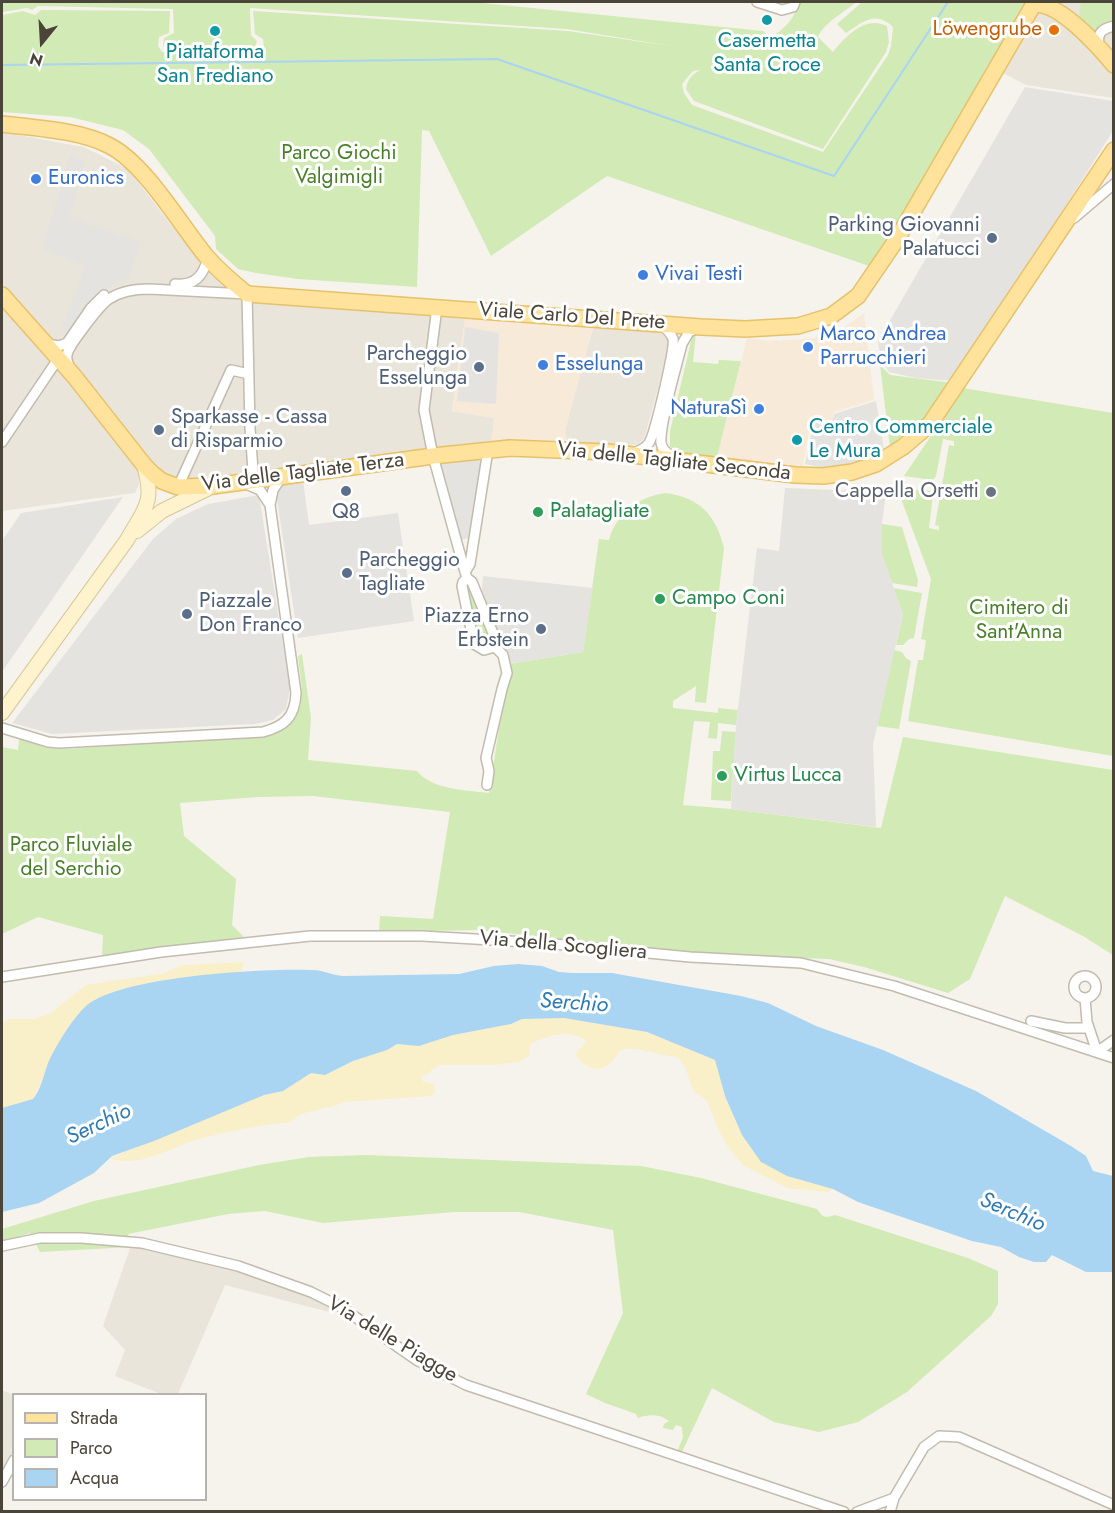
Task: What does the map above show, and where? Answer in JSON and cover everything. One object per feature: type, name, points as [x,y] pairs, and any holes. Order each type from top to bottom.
[{"type":"main road","points":[[1062,2],[1070,16],[1113,65]]},
{"type":"main road","points":[[1034,3],[1049,3],[1070,16]]},
{"type":"main road","name":"Viale Carlo Del Prete","points":[[247,294],[700,327],[746,329],[798,326],[823,320],[845,308],[871,280],[1034,3]]},
{"type":"main road","points":[[2,124],[81,136],[117,150],[141,172],[208,258],[247,294]]},
{"type":"main road","name":"Via delle Tagliate Seconda","points":[[434,456],[488,450],[540,448],[823,476],[859,470],[887,458],[915,438],[936,417],[1113,150]]},
{"type":"main road","name":"Via delle Tagliate Terza","points":[[2,295],[74,376],[144,465],[162,481],[178,487],[213,486],[248,477],[281,478],[434,456]]},
{"type":"main road","points":[[2,713],[127,540],[148,501],[149,485],[144,465]]},
{"type":"main road","points":[[127,540],[162,511],[213,486]]},
{"type":"street","points":[[757,2],[782,10],[793,7],[795,2]]},
{"type":"street","points":[[1099,48],[1100,32],[1113,26]]},
{"type":"street","points":[[1065,225],[1113,184]]},
{"type":"street","points":[[45,343],[58,346],[67,343],[91,308],[112,290],[141,283],[190,284],[203,273],[208,258]]},
{"type":"street","points":[[74,376],[67,361],[69,350],[101,306],[113,297],[141,289],[247,294],[248,477],[270,505]]},
{"type":"street","points":[[437,308],[424,410],[466,575],[472,582],[497,643],[495,647]]},
{"type":"street","points":[[628,455],[648,444],[673,344],[669,331],[653,323]]},
{"type":"street","points":[[683,462],[667,453],[663,448],[661,442],[663,423],[682,344],[689,332],[700,327]]},
{"type":"street","points":[[2,442],[58,359]]},
{"type":"street","points":[[178,487],[231,370],[249,374]]},
{"type":"street","points":[[488,450],[470,564],[462,586],[472,640],[478,648],[484,650],[495,647]]},
{"type":"street","points":[[2,728],[48,742],[59,743],[263,732],[278,728],[286,721],[296,703],[296,693],[270,505],[273,490],[281,478]]},
{"type":"street","points":[[487,784],[489,771],[486,758],[507,673],[503,655],[495,647]]},
{"type":"street","name":"Via della Scogliera","points":[[2,977],[161,952],[310,936],[422,936],[544,943],[690,957],[801,963],[894,986],[1113,1058]]},
{"type":"street","points":[[1085,998],[1087,1022],[1097,1052],[1110,1043]]},
{"type":"street","points":[[1031,1021],[1065,1028],[1089,1028]]},
{"type":"street","points":[[1093,1040],[1110,1043]]},
{"type":"street","name":"Via delle Piagge","points":[[2,1246],[40,1238],[81,1238],[142,1243],[238,1266],[311,1292],[341,1307],[418,1361],[466,1385],[844,1512]]},
{"type":"street","points":[[890,1512],[894,1498],[924,1447],[939,1436],[959,1437],[1113,1505]]},
{"type":"street","points":[[2,1482],[12,1464]]},
{"type":"street","points":[[857,1512],[894,1498]]},
{"type":"shaded area","points":[[1030,2],[1113,2],[1113,98],[1026,85],[988,65]]},
{"type":"shaded area","name":"Parking Giovanni Palatucci","points":[[1025,87],[1113,101],[1111,134],[955,381],[916,378],[889,372],[881,361],[878,341]]},
{"type":"shaded area","points":[[2,132],[84,147],[128,169],[172,226],[238,300],[465,319],[452,411],[495,418],[491,442],[193,479],[174,478],[161,473],[149,460],[139,475],[139,485],[135,493],[2,511]]},
{"type":"shaded area","name":"Euronics","points":[[70,155],[85,160],[70,218],[141,242],[129,278],[112,285],[91,303],[71,333],[61,330],[85,266],[42,250]]},
{"type":"shaded area","points":[[864,313],[874,400],[834,412],[831,424],[811,421],[802,469],[717,457],[747,338],[768,341],[809,339],[839,331]]},
{"type":"shaded area","points":[[465,319],[594,324],[565,430],[567,442],[491,442],[494,418],[452,411]]},
{"type":"shaded area","points":[[594,324],[659,332],[668,338],[669,348],[644,439],[629,447],[567,442],[565,430]]},
{"type":"shaded area","name":"Parcheggio Esselunga","points":[[465,327],[499,333],[496,404],[457,401]]},
{"type":"shaded area","points":[[876,401],[884,450],[870,459],[843,467],[825,468],[805,464],[814,422],[831,425],[834,414]]},
{"type":"shaded area","points":[[476,457],[483,462],[471,538],[459,540],[437,461]]},
{"type":"shaded area","name":"Parcheggio Tagliate","points":[[303,480],[309,525],[398,513],[414,621],[298,638],[276,493],[282,483]]},
{"type":"shaded area","points":[[785,488],[886,492],[882,524],[882,555],[903,614],[873,744],[876,827],[731,809],[736,725],[757,548],[779,551]]},
{"type":"shaded area","name":"Piazzale Don Franco","points":[[259,495],[290,688],[286,709],[273,720],[255,724],[52,734],[12,723],[153,539],[176,519],[208,504]]},
{"type":"shaded area","points":[[123,497],[2,672],[2,541],[21,513]]},
{"type":"shaded area","name":"Piazza Erno Erbstein","points":[[483,576],[593,588],[583,652],[509,664],[486,605],[482,590]]},
{"type":"shaded area","points":[[131,1245],[170,1252],[282,1285],[335,1309],[333,1313],[225,1285],[178,1393],[158,1393],[115,1376],[125,1350],[103,1326]]},
{"type":"shaded area","points":[[2,1390],[12,1394],[12,1470],[2,1488]]},
{"type":"green space","name":"Parco Giochi Valgimigli","points":[[2,2],[472,2],[763,31],[769,37],[779,32],[788,23],[798,2],[857,2],[829,23],[818,37],[833,52],[857,29],[871,23],[879,23],[887,26],[889,42],[886,52],[823,149],[694,101],[686,89],[691,77],[700,70],[693,71],[682,84],[684,93],[692,105],[823,152],[888,55],[891,46],[893,27],[880,19],[869,20],[846,33],[837,24],[862,2],[1030,2],[988,65],[872,267],[607,176],[491,256],[429,131],[422,130],[417,287],[298,279],[238,269],[216,249],[215,236],[149,149],[123,130],[70,117],[2,112],[2,15],[23,11],[35,15],[41,10],[170,11],[169,33],[159,37],[158,46],[162,52],[259,52],[264,47],[263,39],[255,34],[253,11],[568,31],[677,47],[567,29],[250,8],[251,35],[257,41],[255,47],[170,49],[163,45],[164,38],[174,33],[173,9],[38,6],[32,10],[27,8],[2,12]]},
{"type":"green space","points":[[1081,2],[1113,2],[1113,23],[1099,27],[1094,34],[1079,15]]},
{"type":"green space","points":[[696,333],[693,362],[718,364],[719,360],[741,361],[717,457],[681,452],[670,447],[670,431],[692,337]]},
{"type":"green space","points":[[880,365],[890,375],[953,383],[923,422],[890,448]]},
{"type":"green space","name":"Cimitero di Sant'Anna","points":[[963,388],[1113,413],[1113,756],[908,721],[918,660],[923,660],[926,640],[921,639],[931,579],[897,488],[931,491],[933,495],[929,528],[939,530],[939,526],[935,525],[949,445],[954,446],[954,441],[943,439],[936,476],[933,480],[904,476]]},
{"type":"green space","name":"Parco Fluviale del Serchio","points":[[666,493],[688,499],[705,510],[721,536],[724,548],[706,703],[695,702],[696,686],[673,701],[673,708],[718,713],[718,708],[738,710],[736,725],[718,723],[717,739],[708,738],[710,722],[694,721],[683,805],[881,828],[903,737],[1113,770],[1113,955],[1083,936],[1005,896],[970,979],[948,993],[864,967],[829,959],[729,956],[476,930],[379,932],[380,916],[433,919],[450,812],[313,796],[258,797],[180,803],[184,836],[236,879],[232,925],[244,937],[102,957],[103,935],[38,917],[2,934],[2,747],[18,750],[19,739],[47,748],[66,749],[271,735],[284,728],[298,712],[302,693],[298,656],[302,654],[311,718],[308,760],[417,771],[440,786],[489,793],[506,686],[512,671],[509,664],[583,652],[599,539],[609,540],[612,530],[623,514],[638,502]]},
{"type":"green space","points":[[882,524],[902,527],[918,580],[917,587],[892,583],[882,555]]},
{"type":"green space","points":[[470,583],[491,639],[484,646],[476,642],[465,584]]},
{"type":"green space","points":[[893,588],[922,593],[914,638],[909,639],[903,645],[896,645],[903,614]]},
{"type":"green space","points":[[894,650],[902,652],[911,661],[899,729],[877,726]]},
{"type":"green space","name":"Virtus Lucca","points":[[722,731],[736,732],[731,801],[711,800],[713,751],[720,751]]},
{"type":"green space","points":[[366,1155],[641,1166],[701,1178],[817,1209],[824,1216],[835,1215],[968,1258],[998,1271],[998,1304],[991,1316],[907,1392],[858,1422],[819,1432],[774,1422],[712,1388],[682,1452],[678,1450],[683,1437],[682,1427],[676,1425],[673,1430],[663,1428],[664,1424],[669,1421],[662,1417],[650,1415],[638,1418],[636,1414],[586,1394],[623,1313],[613,1230],[519,1212],[454,1212],[323,1223],[265,1211],[228,1214],[128,1234],[132,1247],[40,1252],[30,1233],[2,1242],[2,1229],[94,1201],[259,1165],[309,1157]]},
{"type":"sand","points":[[244,962],[241,972],[179,978],[118,990],[97,998],[64,1036],[48,1064],[33,1099],[2,1108],[2,1023],[10,1019],[34,1019],[51,1013],[86,985],[165,973],[182,965]]},
{"type":"sand","points":[[564,1018],[647,1032],[715,1060],[725,1096],[742,1135],[787,1176],[833,1189],[828,1192],[787,1188],[743,1165],[720,1133],[707,1101],[693,1090],[684,1065],[677,1057],[625,1049],[619,1051],[615,1059],[604,1067],[592,1068],[580,1061],[575,1054],[587,1041],[573,1034],[558,1034],[530,1044],[529,1056],[518,1062],[494,1065],[439,1065],[421,1078],[422,1081],[434,1084],[435,1092],[431,1096],[344,1102],[302,1114],[291,1122],[210,1136],[143,1159],[121,1161],[110,1158],[264,1095],[283,1091],[311,1073],[325,1075],[397,1044],[419,1046],[453,1035],[511,1024],[522,1019]]},
{"type":"water","name":"Serchio","points":[[518,964],[542,966],[559,972],[612,973],[768,1003],[816,1026],[883,1050],[976,1091],[1086,1156],[1093,1171],[1113,1176],[1113,1272],[1086,1272],[1052,1255],[1046,1262],[1034,1262],[1001,1247],[972,1241],[858,1202],[833,1189],[787,1176],[761,1162],[742,1135],[725,1096],[715,1060],[647,1032],[564,1018],[522,1019],[511,1024],[453,1035],[419,1046],[397,1044],[325,1075],[311,1073],[283,1091],[264,1095],[112,1156],[94,1173],[39,1203],[2,1212],[2,1108],[33,1099],[63,1035],[84,1008],[101,997],[157,981],[228,973],[316,970],[343,976],[459,974],[494,966]]},
{"type":"waterway","points":[[2,65],[497,59],[834,176],[948,2]]},
{"type":"place","name":"Casermetta Santa Croce","points":[[767,20]]},
{"type":"place","name":"Löwengrube","points":[[1054,30]]},
{"type":"place","name":"Piattaforma San Frediano","points":[[215,31]]},
{"type":"place","name":"Euronics","points":[[36,179]]},
{"type":"place","name":"Parking Giovanni Palatucci","points":[[992,238]]},
{"type":"place","name":"Vivai Testi","points":[[643,275]]},
{"type":"place","name":"Marco Andrea Parrucchieri","points":[[808,347]]},
{"type":"place","name":"Esselunga","points":[[543,365]]},
{"type":"place","name":"Parcheggio Esselunga","points":[[479,367]]},
{"type":"place","name":"NaturaSì","points":[[759,409]]},
{"type":"place","name":"Sparkasse - Cassa di Risparmio","points":[[159,430]]},
{"type":"place","name":"Centro Commerciale Le Mura","points":[[797,440]]},
{"type":"place","name":"Q8","points":[[346,491]]},
{"type":"place","name":"Cappella Orsetti","points":[[991,492]]},
{"type":"place","name":"Palatagliate","points":[[538,512]]},
{"type":"place","name":"Parcheggio Tagliate","points":[[347,573]]},
{"type":"place","name":"Campo Coni","points":[[660,599]]},
{"type":"place","name":"Piazzale Don Franco","points":[[187,614]]},
{"type":"place","name":"Piazza Erno Erbstein","points":[[541,629]]},
{"type":"place","name":"Virtus Lucca","points":[[722,776]]}]
